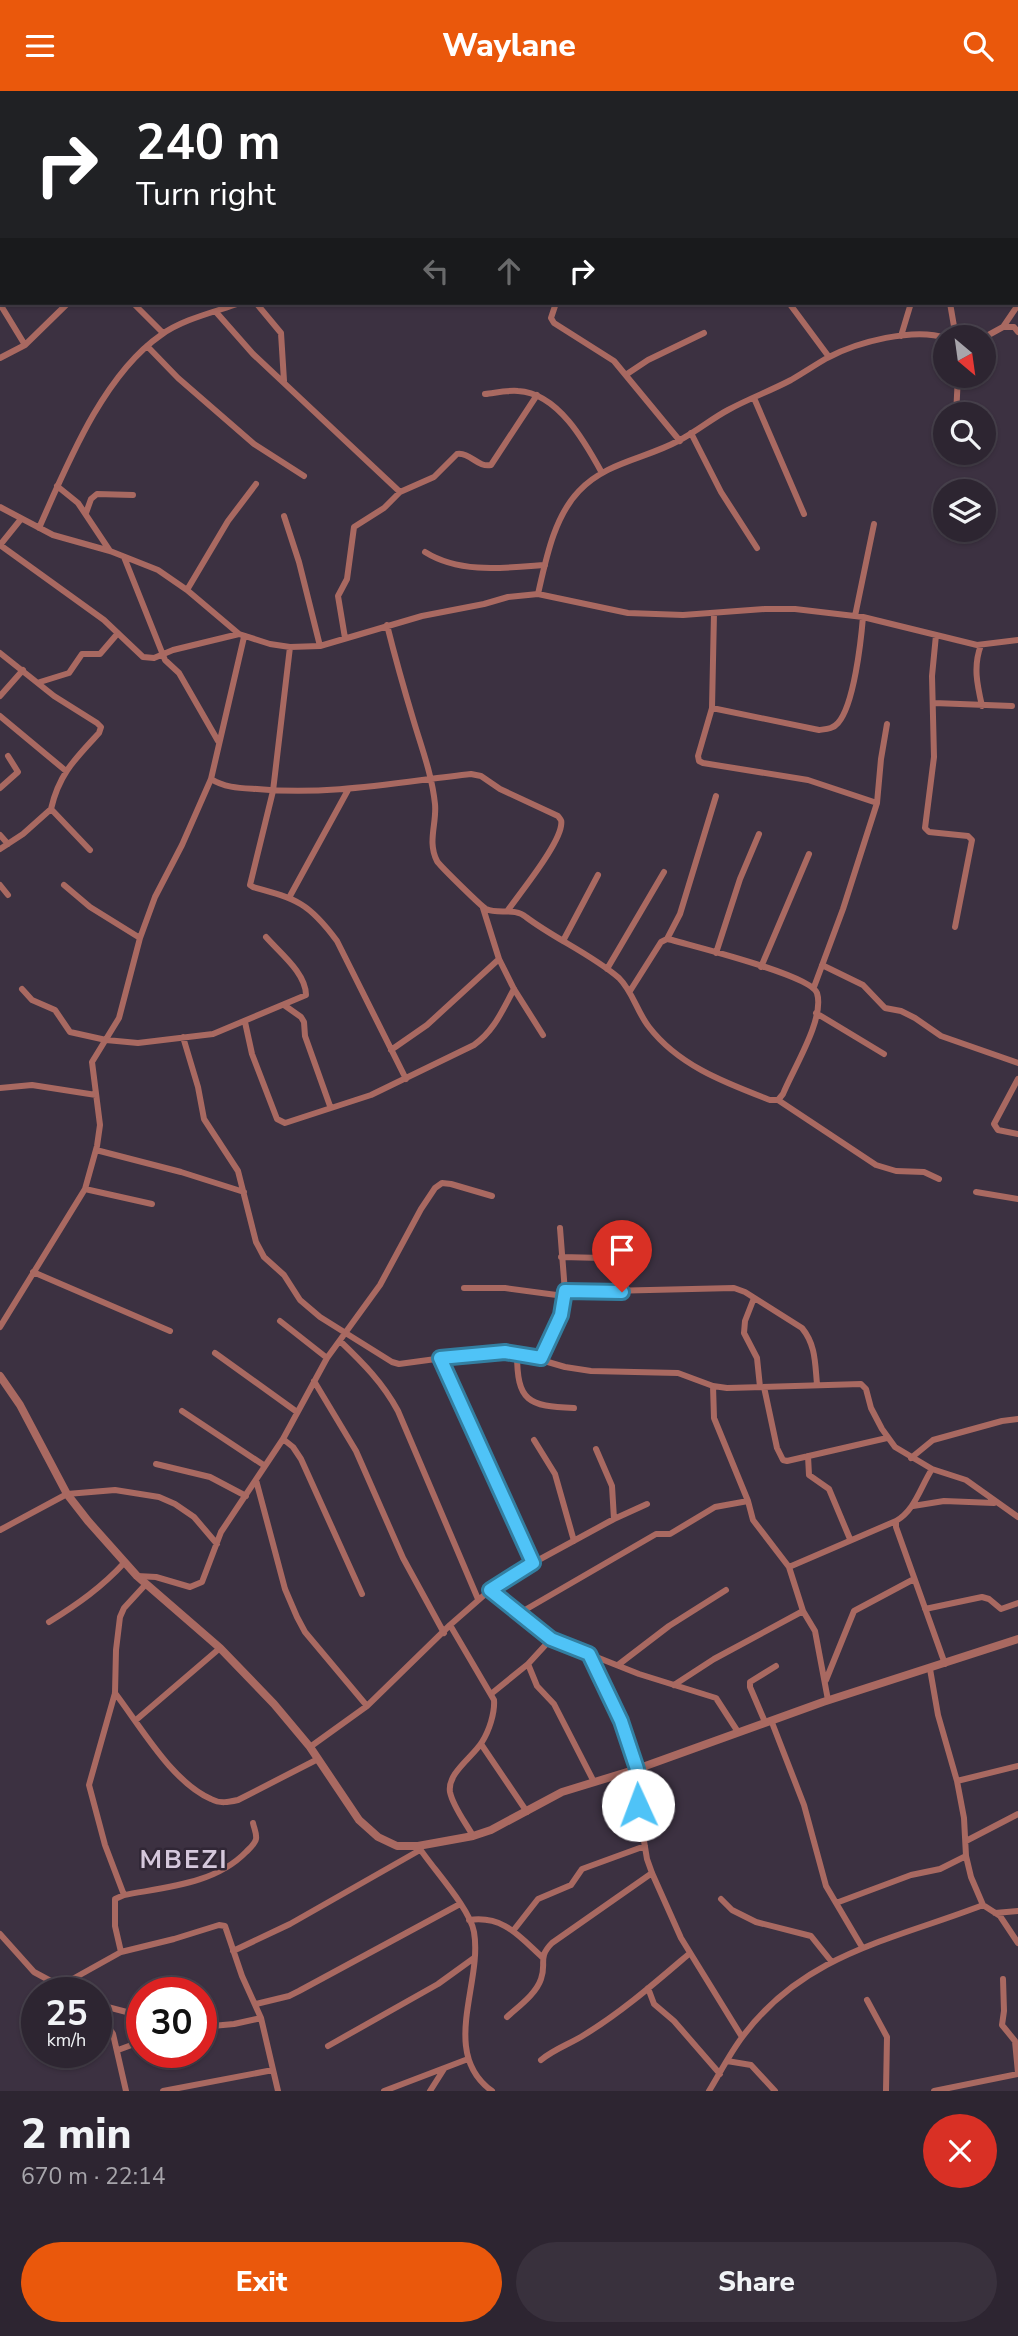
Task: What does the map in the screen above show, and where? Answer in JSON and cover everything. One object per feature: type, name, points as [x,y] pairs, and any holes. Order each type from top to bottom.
[{"type":"street","points":[[1,305],[25,345]]},
{"type":"street","points":[[0,358],[25,345],[66,305]]},
{"type":"street","points":[[39,528],[99,405],[147,346],[163,333],[235,305]]},
{"type":"street","points":[[258,305],[281,333],[284,381]]},
{"type":"street","points":[[555,305],[551,318],[554,323],[614,361],[627,373],[680,441]]},
{"type":"street","points":[[790,305],[829,357]]},
{"type":"street","points":[[901,336],[910,305]]},
{"type":"street","points":[[950,305],[954,325]]},
{"type":"street","points":[[140,306],[163,333]]},
{"type":"street","points":[[1003,327],[1018,306]]},
{"type":"street","points":[[216,312],[253,353],[400,492]]},
{"type":"street","points":[[996,331],[1011,326],[1018,332]]},
{"type":"street","points":[[627,373],[704,333]]},
{"type":"street","points":[[538,594],[554,534],[569,503],[583,486],[602,473],[680,441],[730,409],[793,379],[829,357],[856,346],[901,336],[933,335]]},
{"type":"street","points":[[147,346],[178,378],[254,444],[304,476]]},
{"type":"street","points":[[485,394],[519,391],[537,395],[575,428],[602,473]]},
{"type":"street","points":[[345,638],[338,596],[346,579],[354,527],[384,508],[400,492],[434,477],[461,453],[483,466],[491,465],[537,395]]},
{"type":"street","points":[[754,398],[804,514]]},
{"type":"street","points":[[691,433],[721,492],[757,548]]},
{"type":"street","points":[[187,590],[221,532],[256,484]]},
{"type":"street","points":[[58,486],[78,503],[110,551]]},
{"type":"street","points":[[86,513],[91,499],[97,493],[133,495]]},
{"type":"street","points":[[0,507],[53,535],[110,551],[158,570],[187,590],[241,635]]},
{"type":"street","points":[[284,516],[299,562],[320,646]]},
{"type":"street","points":[[20,519],[0,545],[73,596],[118,633],[139,656],[154,658],[185,646],[241,635],[290,647],[320,646],[387,625],[508,597],[538,594],[628,613],[656,615],[788,609],[859,616],[981,645],[1018,640]]},
{"type":"street","points":[[712,708],[818,730],[831,729],[839,722],[845,711],[860,657],[859,616],[874,524]]},
{"type":"street","points":[[425,552],[452,566],[505,568],[545,565]]},
{"type":"street","points":[[124,557],[167,663],[179,673],[218,741]]},
{"type":"street","points":[[713,613],[712,708],[698,756],[703,763],[774,773],[877,803]]},
{"type":"street","points":[[387,625],[431,779],[435,808],[432,836],[437,860],[483,908],[499,959],[543,1035]]},
{"type":"street","points":[[40,683],[69,673],[82,653],[100,654],[118,633]]},
{"type":"street","points":[[0,1327],[85,1189],[100,1125],[92,1062],[119,1017],[140,939],[155,897],[211,779],[241,635]]},
{"type":"street","points":[[936,635],[932,658],[934,757],[925,828],[929,832],[968,836],[972,844],[956,927]]},
{"type":"street","points":[[981,645],[975,659],[976,680],[982,706]]},
{"type":"street","points":[[290,647],[273,791],[249,881],[253,887],[290,897],[310,910],[337,941],[406,1079]]},
{"type":"street","points":[[0,653],[101,727],[99,733],[66,771],[56,789],[51,809],[0,849]]},
{"type":"street","points":[[0,696],[23,670]]},
{"type":"street","points":[[934,703],[1012,706]]},
{"type":"street","points":[[0,716],[66,771]]},
{"type":"street","points":[[814,986],[843,909],[877,803],[887,724]]},
{"type":"street","points":[[0,788],[18,772],[8,756]]},
{"type":"street","points":[[211,779],[233,787],[273,791],[348,790],[471,774],[481,776],[500,789],[558,816],[561,820],[561,828],[552,845],[508,910]]},
{"type":"street","points":[[290,897],[348,790]]},
{"type":"street","points":[[667,939],[680,914],[716,796]]},
{"type":"street","points":[[51,809],[90,850]]},
{"type":"street","points":[[716,953],[740,879],[759,834]]},
{"type":"street","points":[[0,835],[8,844]]},
{"type":"street","points":[[761,967],[809,854]]},
{"type":"street","points":[[607,969],[664,872]]},
{"type":"street","points":[[564,941],[598,875]]},
{"type":"street","points":[[0,885],[8,895]]},
{"type":"street","points":[[64,885],[90,907],[140,939]]},
{"type":"street","points":[[483,908],[523,914],[607,969],[630,991],[638,1012],[660,1040],[701,1071],[770,1100],[778,1100],[876,1165],[897,1171],[924,1172],[939,1179]]},
{"type":"street","points":[[22,989],[32,1000],[55,1010],[68,1031],[106,1040],[138,1043],[213,1034],[303,998],[307,993],[300,975],[266,937]]},
{"type":"street","points":[[630,991],[660,942],[667,939],[786,973],[814,986],[818,995],[815,1024],[778,1100]]},
{"type":"street","points":[[391,1050],[427,1025],[499,959]]},
{"type":"street","points":[[822,965],[863,985],[885,1008],[908,1014],[941,1036],[1018,1063]]},
{"type":"street","points":[[245,1022],[255,1063],[277,1119],[285,1123],[371,1095],[474,1045],[486,1036],[514,989]]},
{"type":"street","points":[[284,1005],[303,1022],[330,1107]]},
{"type":"street","points":[[816,1013],[884,1053]]},
{"type":"street","points":[[183,1037],[198,1087],[204,1119],[238,1171],[256,1243],[264,1257],[284,1275],[300,1300],[320,1317],[392,1362],[398,1364],[480,1353],[517,1353],[565,1367],[591,1371],[678,1373],[713,1386],[727,1388],[857,1383],[865,1386],[872,1408],[887,1438],[895,1447],[932,1469],[966,1480],[1018,1517]]},
{"type":"street","points":[[1018,1079],[994,1124],[998,1130],[1018,1134]]},
{"type":"street","points":[[0,1088],[33,1086],[96,1095]]},
{"type":"street","points":[[96,1150],[244,1192]]},
{"type":"street","points":[[137,1576],[156,1577],[190,1587],[197,1586],[207,1572],[221,1532],[283,1439],[327,1358],[380,1285],[435,1188],[442,1184],[451,1184],[492,1196]]},
{"type":"street","points":[[85,1189],[152,1204]]},
{"type":"street","points":[[976,1192],[1018,1199]]},
{"type":"street","points":[[561,1257],[603,1258],[629,1254],[635,1247],[635,1234],[628,1225]]},
{"type":"street","points":[[541,1358],[561,1315],[564,1294],[560,1228]]},
{"type":"street","points":[[33,1272],[170,1331]]},
{"type":"street","points":[[464,1288],[505,1288],[564,1294],[734,1288],[746,1291],[802,1328],[809,1337],[813,1347],[817,1384]]},
{"type":"street","points":[[754,1298],[745,1321],[744,1332],[757,1358],[780,1457],[787,1461],[887,1438]]},
{"type":"street","points":[[279,1321],[327,1358]]},
{"type":"street","points":[[340,1341],[372,1372],[398,1411],[478,1599]]},
{"type":"street","points":[[215,1353],[297,1412]]},
{"type":"street","points":[[517,1353],[517,1376],[521,1389],[529,1399],[541,1405],[574,1408]]},
{"type":"street","points":[[440,1358],[533,1563]]},
{"type":"street","points":[[0,1376],[20,1405],[68,1494],[88,1521],[137,1576],[220,1648],[274,1705],[310,1747],[359,1820],[378,1837],[397,1846],[419,1848],[491,1831],[555,1795],[637,1769],[828,1700],[1018,1639]]},
{"type":"street","points":[[314,1381],[356,1451],[403,1558],[443,1633]]},
{"type":"street","points":[[713,1386],[714,1418],[758,1529],[789,1567],[803,1611],[815,1631],[828,1700]]},
{"type":"street","points":[[182,1411],[265,1466]]},
{"type":"street","points":[[911,1458],[940,1437],[1018,1419]]},
{"type":"street","points":[[283,1439],[301,1459],[362,1594]]},
{"type":"street","points":[[534,1440],[555,1474],[574,1541]]},
{"type":"street","points":[[596,1448],[612,1486],[614,1519]]},
{"type":"street","points":[[808,1456],[809,1475],[829,1489],[849,1539]]},
{"type":"street","points":[[156,1464],[210,1477],[246,1496]]},
{"type":"street","points":[[789,1567],[896,1521],[913,1506],[932,1469]]},
{"type":"street","points":[[256,1480],[285,1589],[297,1618],[305,1632],[367,1706]]},
{"type":"street","points":[[0,1530],[68,1494],[115,1490],[159,1497],[175,1504],[194,1517],[217,1544]]},
{"type":"street","points":[[518,1614],[656,1534],[670,1534],[715,1507],[748,1501]]},
{"type":"street","points":[[913,1506],[944,1501],[996,1503]]},
{"type":"street","points":[[310,1747],[367,1706],[490,1590],[533,1563],[647,1504]]},
{"type":"street","points":[[896,1521],[945,1664]]},
{"type":"street","points":[[49,1622],[93,1594],[125,1562]]},
{"type":"street","points":[[825,1682],[855,1611],[914,1579]]},
{"type":"street","points":[[124,1895],[105,1845],[89,1785],[115,1693],[120,1617],[124,1608],[146,1584]]},
{"type":"street","points":[[490,1590],[551,1639],[716,1698],[738,1732]]},
{"type":"street","points":[[618,1665],[669,1626],[726,1590]]},
{"type":"street","points":[[925,1609],[975,1598],[989,1599],[1001,1609],[1018,1603]]},
{"type":"street","points":[[674,1685],[714,1659],[803,1611]]},
{"type":"street","points":[[450,1625],[491,1694],[495,1707],[481,1744],[451,1783],[450,1791],[473,1836]]},
{"type":"street","points":[[491,1694],[528,1664],[551,1639]]},
{"type":"street","points":[[136,1720],[220,1648]]},
{"type":"street","points":[[589,1654],[621,1721],[637,1769],[638,1805],[652,1873],[690,1953],[742,2036]]},
{"type":"street","points":[[528,1664],[537,1686],[554,1704],[594,1782]]},
{"type":"street","points":[[776,1666],[750,1682],[750,1687],[768,1721],[804,1805],[826,1886],[862,1947]]},
{"type":"street","points":[[930,1669],[939,1716],[957,1781],[971,1877],[983,1905],[1000,1916],[1018,1943]]},
{"type":"street","points":[[115,1693],[174,1770],[213,1801],[226,1803],[238,1800],[318,1759]]},
{"type":"street","points":[[481,1744],[527,1812]]},
{"type":"street","points":[[957,1781],[1018,1766]]},
{"type":"street","points":[[966,1841],[1018,1814]]},
{"type":"street","points":[[121,1952],[115,1926],[114,1901],[124,1895],[187,1884],[220,1872],[236,1862],[253,1844],[256,1834],[253,1823]]},
{"type":"street","points":[[513,1931],[537,1899],[570,1885],[582,1869],[645,1846]]},
{"type":"street","points":[[419,1848],[460,1904],[474,1933],[474,1958],[466,2021],[468,2059],[481,2081],[492,2091]]},
{"type":"street","points":[[233,1951],[290,1924],[419,1848]]},
{"type":"street","points":[[835,1903],[912,1875],[940,1870],[966,1856]]},
{"type":"street","points":[[507,2017],[538,1984],[543,1972],[542,1957],[552,1943],[652,1873]]},
{"type":"street","points":[[721,1899],[732,1910],[756,1922],[811,1936],[831,1961]]},
{"type":"street","points":[[256,2004],[299,1991],[460,1904]]},
{"type":"street","points":[[709,2091],[742,2036],[792,1987],[831,1961],[862,1947],[983,1905]]},
{"type":"street","points":[[994,1913],[1018,1911]]},
{"type":"street","points":[[469,1920],[484,1917],[494,1919],[513,1931],[542,1957]]},
{"type":"street","points":[[76,1977],[121,1952],[219,1925],[225,1926],[261,2018],[278,2091]]},
{"type":"street","points":[[0,1934],[34,1972],[43,1977]]},
{"type":"street","points":[[541,2060],[550,2052],[584,2035],[690,1953]]},
{"type":"street","points":[[328,2046],[445,1979],[474,1958]]},
{"type":"street","points":[[934,2091],[1018,2073],[1015,2041],[1002,2025],[1003,1979]]},
{"type":"street","points":[[648,1988],[654,2004],[674,2021],[720,2074]]},
{"type":"street","points":[[867,2000],[887,2037],[886,2091]]},
{"type":"street","points":[[217,2026],[261,2018]]},
{"type":"street","points":[[112,2033],[126,2091]]},
{"type":"street","points":[[118,2050],[126,2047]]},
{"type":"street","points":[[384,2091],[468,2059]]},
{"type":"street","points":[[727,2061],[751,2065],[775,2091]]},
{"type":"street","points":[[430,2091],[446,2068]]},
{"type":"street","points":[[163,2091],[205,2087],[273,2070]]},
{"type":"district","name":"MBEZI","points":[[184,1859]]},
{"type":"route","points":[[622,1292],[565,1291],[561,1315],[541,1358],[505,1352],[440,1358],[533,1563],[490,1590],[551,1639],[589,1654],[621,1721],[637,1769],[638,1805]]}]
